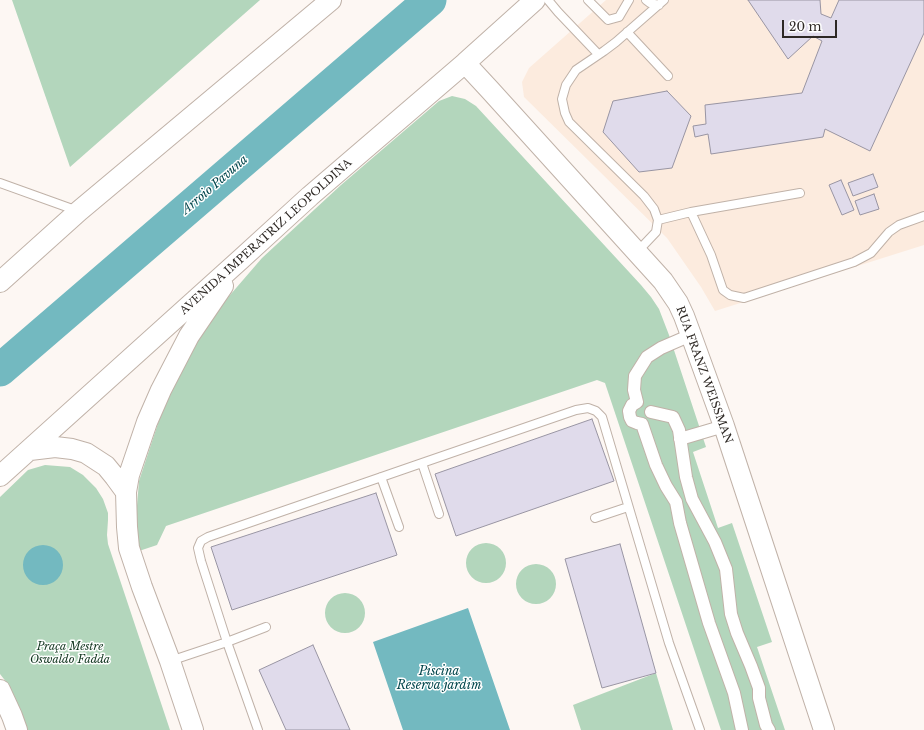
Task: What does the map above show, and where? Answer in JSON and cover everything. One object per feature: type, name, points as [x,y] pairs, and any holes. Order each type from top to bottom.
[{"type":"street","points":[[0,282],[79,211],[331,0]]},
{"type":"street","name":"AVENIDA IMPERATRIZ LEOPOLDINA","points":[[0,476],[241,260],[310,196],[464,63],[534,0]]},
{"type":"street","name":"RUA FRANZ WEISSMAN","points":[[464,63],[663,281],[678,303],[724,426],[824,730]]},
{"type":"street","points":[[193,730],[129,548],[126,492],[128,476],[147,422],[167,377],[189,336],[241,260]]},
{"type":"street","points":[[637,402],[634,390],[635,376],[647,357],[661,348],[691,335]]},
{"type":"street","points":[[637,402],[644,402],[648,405],[651,412],[651,417],[647,422],[642,424],[632,421],[630,417],[629,411],[632,405],[637,402]]},
{"type":"street","points":[[651,412],[673,417],[679,430],[686,476],[692,499],[715,542],[726,568],[731,614],[742,647],[759,688],[759,698],[766,725],[769,730]]},
{"type":"street","points":[[642,424],[656,465],[676,502],[680,523],[710,624],[734,693],[742,730]]},
{"type":"street","points":[[680,439],[724,426]]},
{"type":"street","points":[[30,450],[55,447],[72,449],[86,453],[106,466],[126,492]]},
{"type":"street","points":[[0,690],[12,722]]},
{"type":"lane","points":[[548,0],[598,54]]},
{"type":"lane","points":[[588,0],[608,20],[619,17],[629,0]]},
{"type":"lane","points":[[646,0],[650,3],[661,3]]},
{"type":"lane","points":[[637,252],[656,232],[658,220],[654,209],[644,196],[570,122],[565,113],[562,99],[566,85],[576,70],[598,54],[604,52],[661,3]]},
{"type":"lane","points":[[627,32],[668,76]]},
{"type":"lane","points":[[0,183],[79,211]]},
{"type":"lane","points":[[658,220],[691,212],[800,193]]},
{"type":"lane","points":[[691,212],[711,255],[723,290],[730,295],[744,298],[854,262],[871,253],[889,232],[899,225],[924,216]]},
{"type":"lane","points":[[258,730],[227,642],[201,561],[198,548],[201,541],[208,537],[576,410],[588,408],[596,411],[602,418],[669,643],[700,730]]},
{"type":"lane","points":[[422,463],[439,514]]},
{"type":"lane","points":[[382,477],[399,527]]},
{"type":"lane","points":[[596,518],[628,507]]},
{"type":"lane","points":[[170,661],[266,627]]},
{"type":"shaded area","points":[[606,0],[924,0],[924,245],[715,311],[701,287],[667,238],[524,97],[522,82],[529,68]]},
{"type":"green space","points":[[12,0],[260,0],[70,167]]},
{"type":"green space","points":[[452,96],[465,99],[476,106],[641,285],[659,309],[706,447],[693,452],[718,528],[732,523],[772,642],[757,647],[785,730],[721,730],[605,383],[597,380],[166,526],[157,545],[136,552],[135,530],[139,481],[169,390],[205,324],[262,258],[341,185],[439,101]]},
{"type":"green space","name":"Praça Mestre Oswaldo Fadda","points":[[45,465],[70,467],[83,475],[96,488],[103,499],[108,513],[108,544],[170,730],[26,730],[7,683],[0,674],[0,497],[28,470]]},
{"type":"green space","points":[[490,543],[497,546],[503,552],[506,563],[505,571],[497,580],[490,583],[482,583],[475,580],[467,571],[466,559],[469,552],[478,544]]},
{"type":"green space","points":[[540,564],[547,567],[553,573],[556,584],[555,592],[547,601],[540,604],[532,604],[525,601],[517,592],[516,580],[519,573],[528,565]]},
{"type":"green space","points":[[349,593],[356,596],[362,602],[365,613],[364,621],[356,630],[349,633],[341,633],[334,630],[326,621],[325,609],[328,602],[337,594]]},
{"type":"green space","points":[[656,673],[673,730],[581,730],[573,705]]},
{"type":"water","points":[[47,545],[54,548],[60,554],[63,565],[62,573],[54,582],[47,585],[39,585],[32,582],[24,573],[23,561],[26,554],[35,546]]},
{"type":"water","name":"Piscina Reserva jardim","points":[[468,608],[510,730],[403,730],[373,642]]},
{"type":"building","points":[[748,0],[820,0],[821,14],[831,18],[839,0],[924,0],[924,33],[870,151],[825,129],[823,137],[711,154],[708,134],[695,137],[693,126],[706,124],[705,105],[802,93],[822,41],[813,36],[788,59]]},
{"type":"building","points":[[667,91],[691,116],[672,168],[639,172],[603,132],[613,101]]},
{"type":"building","points":[[873,174],[878,187],[853,196],[848,183]]},
{"type":"building","points":[[841,180],[854,210],[842,215],[829,185]]},
{"type":"building","points":[[874,194],[879,209],[860,215],[855,201]]},
{"type":"building","points":[[592,419],[614,481],[456,536],[435,474]]},
{"type":"building","points":[[376,493],[397,555],[232,610],[211,547]]},
{"type":"building","points":[[620,544],[656,673],[602,688],[565,559]]},
{"type":"building","points":[[313,645],[350,730],[286,730],[259,670]]},
{"type":"waterway","name":"Arroio Pavuna","points":[[0,370],[430,0]]}]
